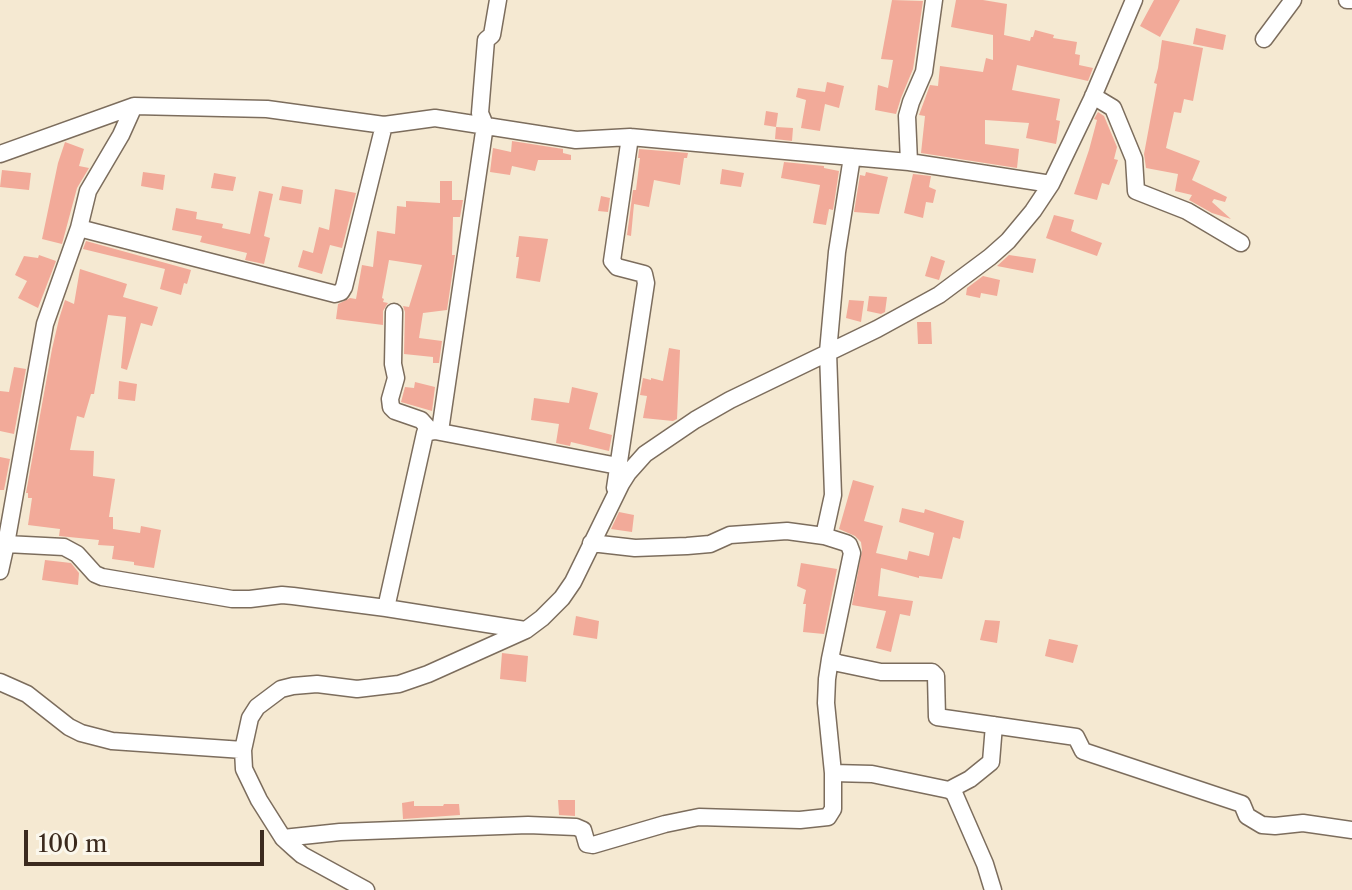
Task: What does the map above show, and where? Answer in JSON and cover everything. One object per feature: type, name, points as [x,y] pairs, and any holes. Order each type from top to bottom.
[{"type":"street","points":[[435,431],[485,125],[480,113],[486,40],[492,35],[498,0]]},
{"type":"street","points":[[909,162],[907,116],[924,72],[934,0]]},
{"type":"street","points":[[366,890],[302,855],[283,838],[251,786],[244,769],[243,750],[250,718],[257,707],[281,689],[307,684],[357,689],[399,684],[526,630],[542,618],[573,582],[628,473],[645,454],[672,434],[730,400],[939,295],[1008,241],[1051,184],[1134,0]]},
{"type":"street","points":[[1264,39],[1293,0]]},
{"type":"street","points":[[1093,96],[1113,108],[1134,159],[1136,191],[1187,211],[1241,243]]},
{"type":"street","points":[[0,154],[134,106],[267,109],[384,125],[435,118],[576,140],[630,137],[909,162],[1051,184]]},
{"type":"street","points":[[0,571],[45,324],[79,228],[88,191],[134,106]]},
{"type":"street","points":[[79,228],[335,294],[341,292],[384,125]]},
{"type":"street","points":[[613,500],[646,283],[644,274],[617,267],[612,261],[630,137]]},
{"type":"street","points":[[824,536],[833,495],[828,352],[837,252],[852,157]]},
{"type":"street","points":[[394,312],[393,364],[396,378],[391,407],[421,420],[435,431]]},
{"type":"street","points":[[386,608],[425,433],[435,431],[618,466]]},
{"type":"street","points":[[283,838],[340,832],[528,825],[576,827],[583,830],[587,844],[593,845],[699,817],[800,820],[828,817],[833,809],[833,773],[826,703],[827,679],[852,553],[849,545],[824,536],[787,531],[730,535],[710,544],[665,547],[635,548],[591,543]]},
{"type":"street","points":[[6,544],[64,547],[77,554],[95,574],[102,577],[232,599],[282,595],[526,630]]},
{"type":"street","points":[[830,659],[881,672],[932,672],[936,676],[937,717],[1076,737],[1083,751],[1242,804],[1247,816],[1262,825],[1303,823],[1352,830]]},
{"type":"street","points":[[0,682],[27,694],[81,733],[112,741],[243,750]]},
{"type":"street","points":[[949,790],[970,779],[991,762],[994,725]]},
{"type":"street","points":[[833,773],[872,774],[954,793],[993,890]]},
{"type":"building","points":[[892,0],[923,1],[913,69],[896,114],[875,110],[878,85],[888,88],[893,60],[881,59]]},
{"type":"building","points":[[956,0],[1007,4],[1004,35],[1030,41],[1035,30],[1054,35],[1053,38],[1077,42],[1075,54],[1080,55],[1079,65],[1093,68],[1088,81],[1017,65],[1012,90],[1060,99],[1056,120],[1060,121],[1056,144],[1026,138],[1029,123],[985,120],[985,144],[1019,149],[1017,168],[921,153],[925,116],[919,115],[930,85],[938,86],[940,66],[983,72],[986,58],[993,60],[993,35],[951,27]]},
{"type":"building","points":[[1154,0],[1180,0],[1160,37],[1140,26]]},
{"type":"building","points":[[1196,28],[1226,35],[1223,50],[1193,44]]},
{"type":"building","points":[[1162,40],[1203,48],[1193,101],[1184,99],[1181,113],[1174,112],[1166,148],[1200,161],[1192,180],[1227,197],[1225,202],[1214,199],[1212,202],[1231,219],[1189,200],[1192,195],[1175,191],[1178,174],[1146,168],[1144,154]]},
{"type":"building","points":[[827,82],[844,86],[839,108],[825,104],[820,131],[801,128],[806,100],[796,97],[798,88],[825,92]]},
{"type":"building","points":[[766,111],[778,113],[776,127],[764,125]]},
{"type":"building","points":[[1098,112],[1104,116],[1117,147],[1114,159],[1118,160],[1109,185],[1102,183],[1097,200],[1074,194]]},
{"type":"building","points":[[776,127],[793,128],[792,141],[775,139]]},
{"type":"building","points":[[512,141],[563,149],[563,153],[571,155],[571,160],[538,160],[535,171],[512,166],[510,175],[490,172],[493,148],[511,152]]},
{"type":"building","points":[[65,142],[84,149],[79,166],[89,168],[77,188],[62,244],[42,239]]},
{"type":"building","points":[[639,149],[688,153],[684,158],[680,185],[654,180],[649,207],[634,204],[631,236],[627,235],[633,190],[636,190]]},
{"type":"building","points":[[784,162],[824,166],[839,171],[833,210],[829,209],[826,225],[813,223],[820,185],[781,178]]},
{"type":"building","points":[[722,169],[744,173],[741,187],[720,184]]},
{"type":"building","points":[[2,170],[31,173],[29,190],[0,187]]},
{"type":"building","points":[[143,172],[165,175],[163,190],[141,186]]},
{"type":"building","points":[[866,172],[888,177],[879,214],[854,212],[860,175],[865,176]]},
{"type":"building","points":[[214,173],[236,177],[233,191],[211,188]]},
{"type":"building","points":[[913,174],[931,176],[929,187],[936,190],[933,203],[926,202],[923,218],[904,213]]},
{"type":"building","points":[[440,181],[452,181],[452,200],[463,200],[460,217],[453,217],[452,255],[455,255],[447,310],[423,313],[419,338],[442,341],[439,363],[433,363],[433,357],[404,354],[403,306],[409,307],[422,265],[389,260],[382,298],[383,302],[388,303],[383,311],[383,325],[336,319],[338,304],[350,298],[356,299],[362,265],[373,267],[377,231],[395,234],[397,206],[406,207],[406,201],[440,203]]},
{"type":"building","points":[[282,186],[303,190],[301,204],[279,200]]},
{"type":"building","points":[[335,189],[356,193],[342,248],[330,245],[322,274],[298,267],[303,250],[313,253],[319,227],[329,230]]},
{"type":"building","points":[[259,191],[273,194],[264,236],[270,238],[264,264],[245,260],[247,253],[200,242],[202,236],[172,230],[176,208],[197,212],[196,219],[223,224],[222,228],[250,234]]},
{"type":"building","points":[[601,196],[610,198],[608,212],[598,211]]},
{"type":"building","points":[[1054,215],[1074,220],[1071,231],[1102,243],[1097,256],[1046,238]]},
{"type":"building","points":[[519,236],[548,239],[540,282],[516,278]]},
{"type":"building","points":[[86,241],[191,270],[187,284],[184,283],[181,295],[160,289],[165,269],[83,249]]},
{"type":"building","points":[[39,255],[56,261],[38,308],[18,298],[27,281],[15,275],[24,256],[38,258]]},
{"type":"building","points":[[1009,255],[1036,259],[1033,273],[997,266]]},
{"type":"building","points":[[931,256],[945,261],[939,280],[925,276]]},
{"type":"building","points":[[80,269],[127,284],[123,297],[158,307],[152,326],[141,323],[127,370],[121,368],[126,317],[108,315],[94,394],[91,394],[84,418],[77,416],[70,450],[94,451],[93,476],[115,479],[109,517],[113,517],[113,529],[140,533],[141,526],[161,530],[154,568],[112,559],[114,546],[98,545],[99,540],[59,536],[60,529],[28,525],[32,498],[28,498],[26,493],[52,349],[65,300],[74,304]]},
{"type":"building","points":[[983,276],[1000,280],[997,296],[981,293],[980,298],[966,295],[967,288]]},
{"type":"building","points":[[869,296],[887,297],[885,312],[867,311]]},
{"type":"building","points":[[849,300],[864,301],[861,322],[846,318]]},
{"type":"building","points":[[917,322],[931,322],[932,344],[918,344]]},
{"type":"building","points":[[669,348],[680,350],[677,419],[643,418],[647,396],[640,395],[643,378],[663,381]]},
{"type":"building","points":[[14,367],[26,369],[14,434],[0,431],[0,391],[9,392]]},
{"type":"building","points":[[119,381],[137,384],[135,401],[118,399]]},
{"type":"building","points":[[415,382],[435,387],[432,411],[401,402],[405,387],[414,388]]},
{"type":"building","points":[[572,387],[598,393],[589,429],[612,435],[609,451],[571,442],[570,446],[556,443],[559,424],[531,420],[534,398],[569,403]]},
{"type":"building","points":[[0,457],[10,459],[4,490],[0,490]]},
{"type":"building","points":[[853,480],[874,486],[864,521],[883,526],[876,553],[907,560],[909,551],[929,556],[934,533],[899,522],[902,508],[924,513],[925,509],[964,521],[960,539],[953,537],[942,579],[919,578],[881,568],[878,596],[913,601],[910,616],[900,614],[891,652],[876,648],[886,611],[852,605],[861,542],[839,529]]},
{"type":"building","points":[[619,512],[634,515],[632,532],[611,529]]},
{"type":"building","points":[[45,560],[71,563],[79,573],[78,585],[42,580]]},
{"type":"building","points":[[801,563],[837,569],[824,634],[803,632],[806,590],[797,586]]},
{"type":"building","points":[[576,616],[599,621],[597,639],[573,635]]},
{"type":"building","points":[[985,620],[1000,621],[997,643],[980,640]]},
{"type":"building","points":[[1049,639],[1078,645],[1073,663],[1045,656]]},
{"type":"building","points":[[502,653],[528,656],[526,682],[500,679]]},
{"type":"building","points":[[558,800],[575,800],[575,816],[559,815]]},
{"type":"building","points":[[414,801],[414,806],[459,804],[460,815],[403,819],[402,803]]}]
